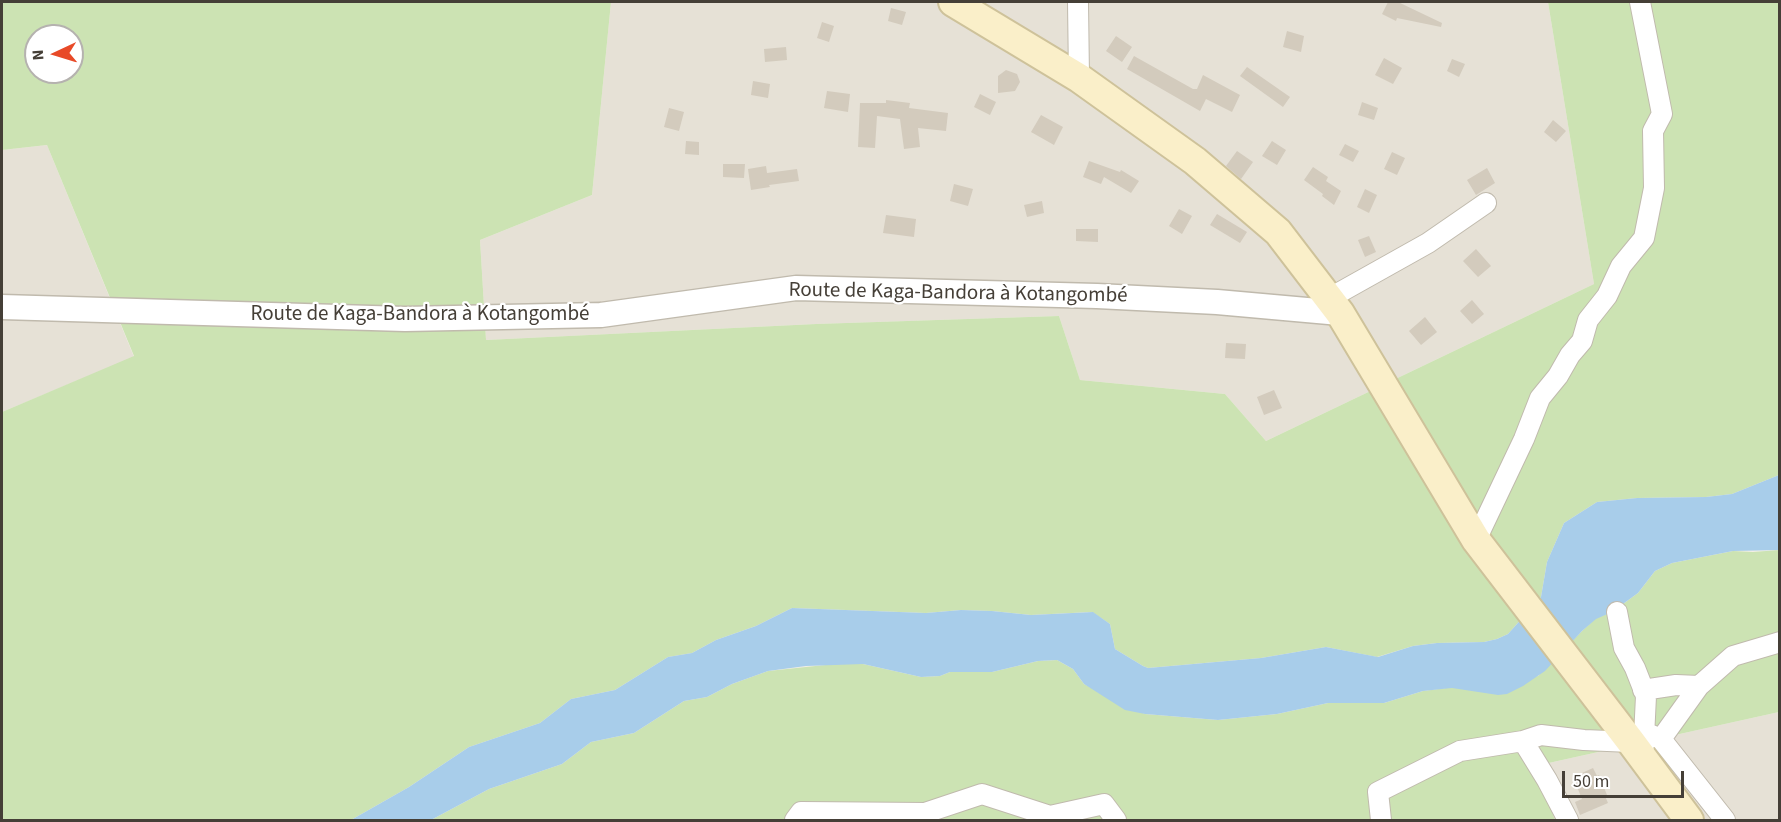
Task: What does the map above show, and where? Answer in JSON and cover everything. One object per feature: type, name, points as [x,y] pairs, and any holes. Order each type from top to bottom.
[{"type":"main road","points":[[953,2],[1079,78],[1195,161],[1278,232],[1334,306],[1476,540],[1571,663],[1645,743],[1689,820]]},
{"type":"street","points":[[1078,2],[1079,78]]},
{"type":"street","points":[[1476,540],[1524,439],[1540,398],[1582,341],[1588,321],[1607,296],[1621,266],[1644,238],[1654,188],[1653,131],[1662,114],[1640,2]]},
{"type":"street","points":[[1334,306],[1486,203]]},
{"type":"street","name":"Route de Kaga-Bandora à Kotangombé","points":[[2,307],[405,319],[601,315],[796,288],[1334,306]]},
{"type":"street","points":[[1617,612],[1624,648],[1646,696],[1645,743]]},
{"type":"street","points":[[1645,743],[1699,686],[1733,656],[1779,642]]},
{"type":"street","points":[[1643,690],[1676,685],[1699,686]]},
{"type":"street","points":[[1381,820],[1378,792],[1460,751],[1523,741],[1540,735],[1645,743],[1725,820]]},
{"type":"street","points":[[1523,741],[1568,820]]},
{"type":"street","points":[[795,820],[801,812],[925,813],[982,794],[1050,816],[1104,804],[1116,820]]},
{"type":"shaded area","points":[[611,2],[1548,2],[1594,284],[1266,441],[1225,394],[1080,380],[1059,316],[816,324],[486,340],[480,240],[592,195]]},
{"type":"shaded area","points":[[47,145],[134,357],[2,412],[2,150]]},
{"type":"shaded area","points":[[1779,712],[1779,820],[1555,820],[1535,766]]},
{"type":"green space","points":[[2,2],[611,2],[592,195],[480,240],[486,340],[816,324],[1059,316],[1080,380],[1225,394],[1266,441],[1594,284],[1548,2],[1779,2],[1779,475],[1732,494],[1597,502],[1564,523],[1547,562],[1541,597],[1508,634],[1484,642],[1413,646],[1377,657],[1326,647],[1261,658],[1148,668],[1115,649],[1110,624],[1092,612],[1031,615],[961,610],[926,613],[792,608],[756,626],[716,640],[692,653],[668,657],[615,690],[571,699],[540,723],[469,747],[409,787],[351,820],[2,820],[2,412],[134,356],[47,145],[2,150]]},
{"type":"green space","points":[[1779,550],[1779,712],[1535,766],[1555,820],[431,820],[489,789],[562,764],[591,742],[634,733],[684,701],[707,697],[732,684],[768,671],[844,663],[863,664],[921,677],[940,676],[950,672],[992,672],[1038,661],[1057,660],[1073,669],[1084,684],[1145,714],[1218,720],[1277,714],[1328,703],[1384,703],[1423,691],[1538,676],[1596,618],[1612,612],[1638,593],[1655,571],[1672,563],[1733,551]]},
{"type":"water","points":[[1779,475],[1779,550],[1733,551],[1672,563],[1655,571],[1638,593],[1612,612],[1596,619],[1545,671],[1507,694],[1498,695],[1452,688],[1423,691],[1384,703],[1328,703],[1277,714],[1218,720],[1145,714],[1125,710],[1084,684],[1073,669],[1057,660],[1038,661],[992,672],[950,672],[940,676],[921,677],[863,664],[806,666],[768,671],[732,684],[707,697],[684,701],[634,733],[591,742],[562,764],[489,789],[431,820],[351,820],[409,787],[469,747],[540,723],[571,699],[615,690],[668,657],[692,653],[716,640],[756,626],[792,608],[926,613],[961,610],[1031,615],[1093,612],[1110,624],[1115,649],[1148,668],[1261,658],[1326,647],[1378,657],[1413,646],[1484,642],[1508,634],[1541,597],[1547,562],[1564,523],[1597,502],[1732,494]]},
{"type":"building","points":[[1388,2],[1398,2],[1442,23],[1441,27],[1397,18],[1396,21],[1382,14]]},
{"type":"building","points":[[891,8],[906,12],[902,25],[888,21]]},
{"type":"building","points":[[822,22],[834,26],[829,42],[817,38]]},
{"type":"building","points":[[1287,31],[1304,36],[1301,52],[1283,47]]},
{"type":"building","points":[[1116,36],[1132,47],[1122,62],[1106,51]]},
{"type":"building","points":[[786,47],[787,60],[765,62],[764,49]]},
{"type":"building","points":[[1134,56],[1193,89],[1197,89],[1203,75],[1240,95],[1232,112],[1206,99],[1200,111],[1127,69]]},
{"type":"building","points":[[1384,58],[1402,68],[1393,84],[1375,75]]},
{"type":"building","points":[[1452,59],[1465,64],[1459,77],[1447,71]]},
{"type":"building","points":[[1247,67],[1290,97],[1283,107],[1240,76]]},
{"type":"building","points":[[1006,70],[1017,74],[1020,82],[1015,91],[998,93],[998,76]]},
{"type":"building","points":[[753,81],[770,84],[768,98],[751,95]]},
{"type":"building","points":[[827,91],[850,94],[848,112],[824,108]]},
{"type":"building","points":[[980,94],[996,102],[990,115],[974,107]]},
{"type":"building","points":[[886,100],[910,103],[909,108],[948,113],[946,131],[918,128],[920,147],[904,149],[900,119],[877,116],[875,148],[858,147],[860,103],[886,103]]},
{"type":"building","points":[[1362,102],[1378,108],[1374,120],[1358,115]]},
{"type":"building","points":[[669,108],[684,112],[679,131],[664,127]]},
{"type":"building","points":[[1041,115],[1063,127],[1054,145],[1031,132]]},
{"type":"building","points":[[1553,120],[1566,131],[1556,142],[1544,132]]},
{"type":"building","points":[[686,141],[699,142],[699,155],[685,154]]},
{"type":"building","points":[[1272,141],[1286,150],[1277,165],[1262,156]]},
{"type":"building","points":[[1345,144],[1359,151],[1353,162],[1339,155]]},
{"type":"building","points":[[1237,151],[1253,162],[1241,179],[1226,166]]},
{"type":"building","points":[[1392,152],[1405,158],[1397,175],[1384,169]]},
{"type":"building","points":[[1089,161],[1120,172],[1121,170],[1139,181],[1131,193],[1104,177],[1101,184],[1083,177]]},
{"type":"building","points":[[723,164],[745,164],[744,178],[723,177]]},
{"type":"building","points":[[766,166],[767,173],[797,169],[799,181],[751,190],[748,169]]},
{"type":"building","points":[[1313,167],[1328,177],[1326,181],[1341,191],[1334,205],[1304,180]]},
{"type":"building","points":[[1487,168],[1495,183],[1476,195],[1467,180]]},
{"type":"building","points":[[954,184],[973,189],[968,206],[950,201]]},
{"type":"building","points":[[1365,189],[1377,195],[1369,213],[1357,207]]},
{"type":"building","points":[[1042,201],[1044,213],[1027,217],[1024,205]]},
{"type":"building","points":[[1179,209],[1192,216],[1182,234],[1169,226]]},
{"type":"building","points":[[1217,214],[1247,232],[1240,243],[1210,225]]},
{"type":"building","points":[[886,215],[916,219],[914,237],[883,233]]},
{"type":"building","points":[[1076,229],[1098,229],[1098,242],[1076,241]]},
{"type":"building","points":[[1369,236],[1376,252],[1365,257],[1358,240]]},
{"type":"building","points":[[1476,249],[1491,266],[1478,277],[1463,261]]},
{"type":"building","points":[[1472,300],[1484,314],[1472,324],[1460,311]]},
{"type":"building","points":[[1425,317],[1437,332],[1421,345],[1409,331]]},
{"type":"building","points":[[1226,343],[1246,344],[1245,359],[1225,358]]},
{"type":"building","points":[[1274,390],[1282,408],[1264,415],[1257,397]]},
{"type":"building","points":[[1593,768],[1597,776],[1599,775],[1608,803],[1580,815],[1575,802],[1582,799],[1573,777]]}]
